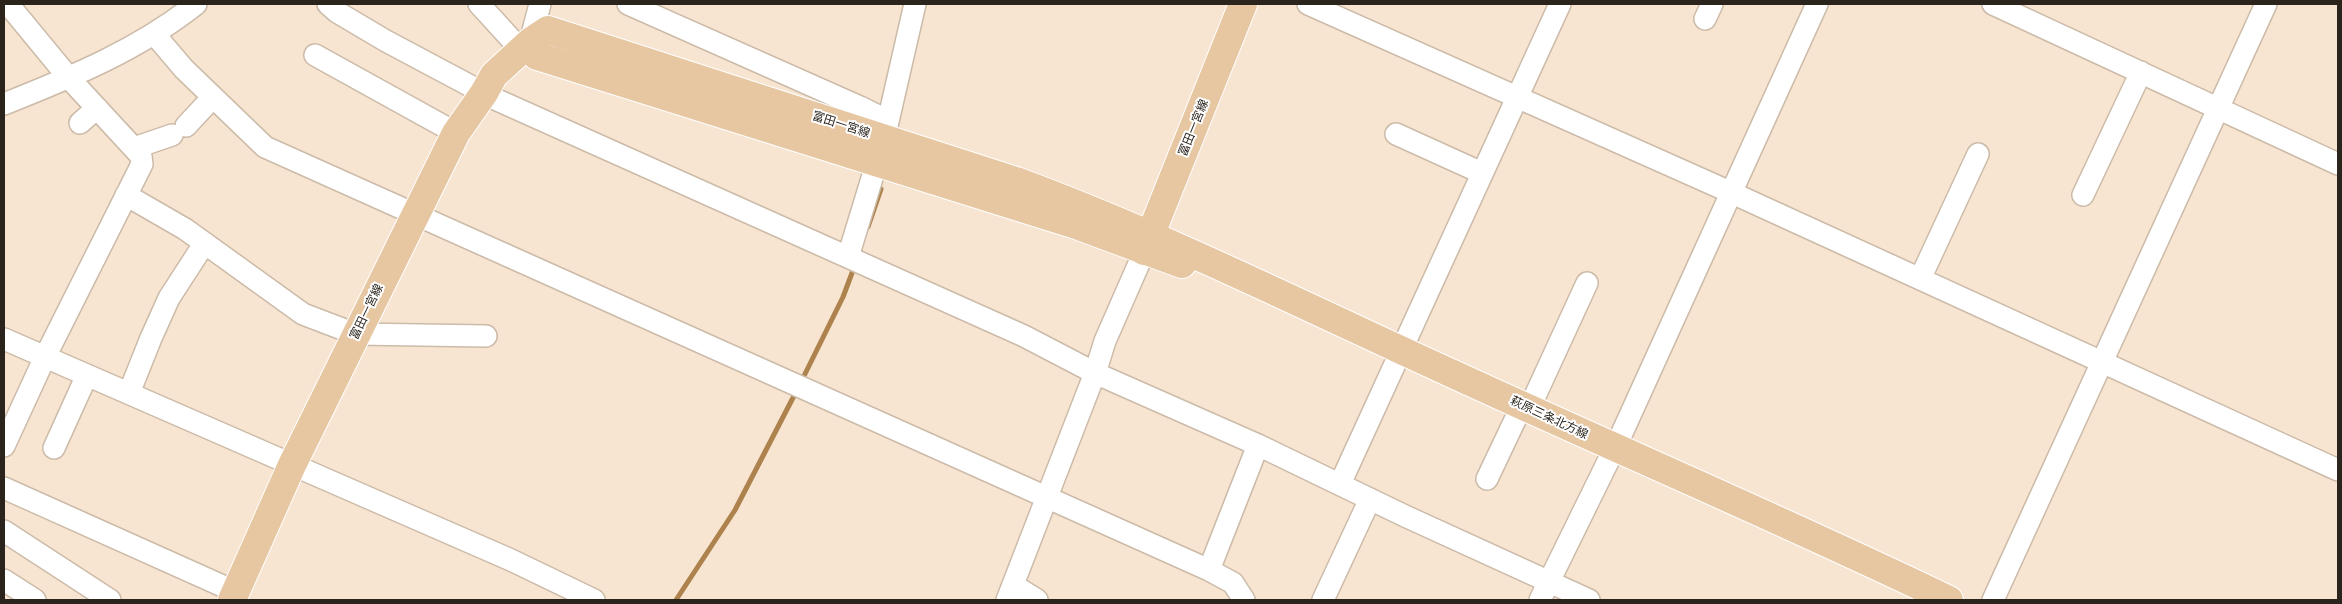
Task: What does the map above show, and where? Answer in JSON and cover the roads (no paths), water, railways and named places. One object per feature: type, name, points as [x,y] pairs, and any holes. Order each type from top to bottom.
[{"type":"main road","name":"冨田一宮線","points":[[1148,243],[1243,4]]},
{"type":"main road","name":"富田一宮線","points":[[234,596],[292,465],[456,132],[484,93],[494,75],[525,46],[548,30],[883,141],[1016,181],[1148,243]]},
{"type":"main road","name":"萩原三条北方線","points":[[1148,243],[1611,455],[1910,600]]},
{"type":"main road","name":"萩原三条北方線","points":[[1611,455],[1869,562],[1949,600]]},
{"type":"street","points":[[4,446],[142,164],[141,156],[69,78],[8,4]]},
{"type":"street","points":[[4,104],[89,70],[155,35],[196,4]]},
{"type":"street","points":[[328,4],[386,41],[484,93],[1024,336],[1095,373],[1258,445],[1370,499],[1545,591],[1589,600]]},
{"type":"street","points":[[479,4],[525,46],[540,4]]},
{"type":"street","points":[[628,4],[860,107],[883,141]]},
{"type":"street","points":[[854,260],[915,4]]},
{"type":"street","points":[[1308,4],[1730,192],[2338,470]]},
{"type":"street","points":[[1340,484],[1560,4]]},
{"type":"street","points":[[1545,591],[1611,455],[1817,4]]},
{"type":"street","points":[[1993,4],[2338,164]]},
{"type":"street","points":[[1993,600],[2266,4]]},
{"type":"street","points":[[155,35],[184,69],[265,147],[1209,570],[1233,583],[1244,600]]},
{"type":"street","points":[[315,55],[456,132]]},
{"type":"street","points":[[2083,195],[2141,72]]},
{"type":"street","points":[[134,148],[179,131],[213,97]]},
{"type":"street","points":[[80,123],[97,108]]},
{"type":"street","points":[[1396,134],[1482,173]]},
{"type":"street","points":[[1920,279],[1978,154]]},
{"type":"street","points":[[126,195],[158,212],[304,314],[356,334],[486,336]]},
{"type":"street","points":[[1037,600],[1010,593],[1095,373],[1105,341],[1148,243]]},
{"type":"street","points":[[129,393],[151,338],[170,298],[204,244]]},
{"type":"street","points":[[1487,479],[1522,414],[1587,283]]},
{"type":"street","points":[[4,339],[511,560],[594,600]]},
{"type":"street","points":[[54,448],[87,375]]},
{"type":"street","points":[[1209,570],[1258,445]]},
{"type":"street","points":[[4,488],[234,596]]},
{"type":"street","points":[[1323,600],[1370,499]]},
{"type":"street","points":[[4,531],[110,600]]},
{"type":"street","points":[[4,580],[35,600]]},
{"type":"waterway","points":[[868,227],[881,189]]},
{"type":"waterway","points":[[801,382],[843,297],[855,265]]},
{"type":"waterway","points":[[676,600],[735,510],[797,390]]}]
